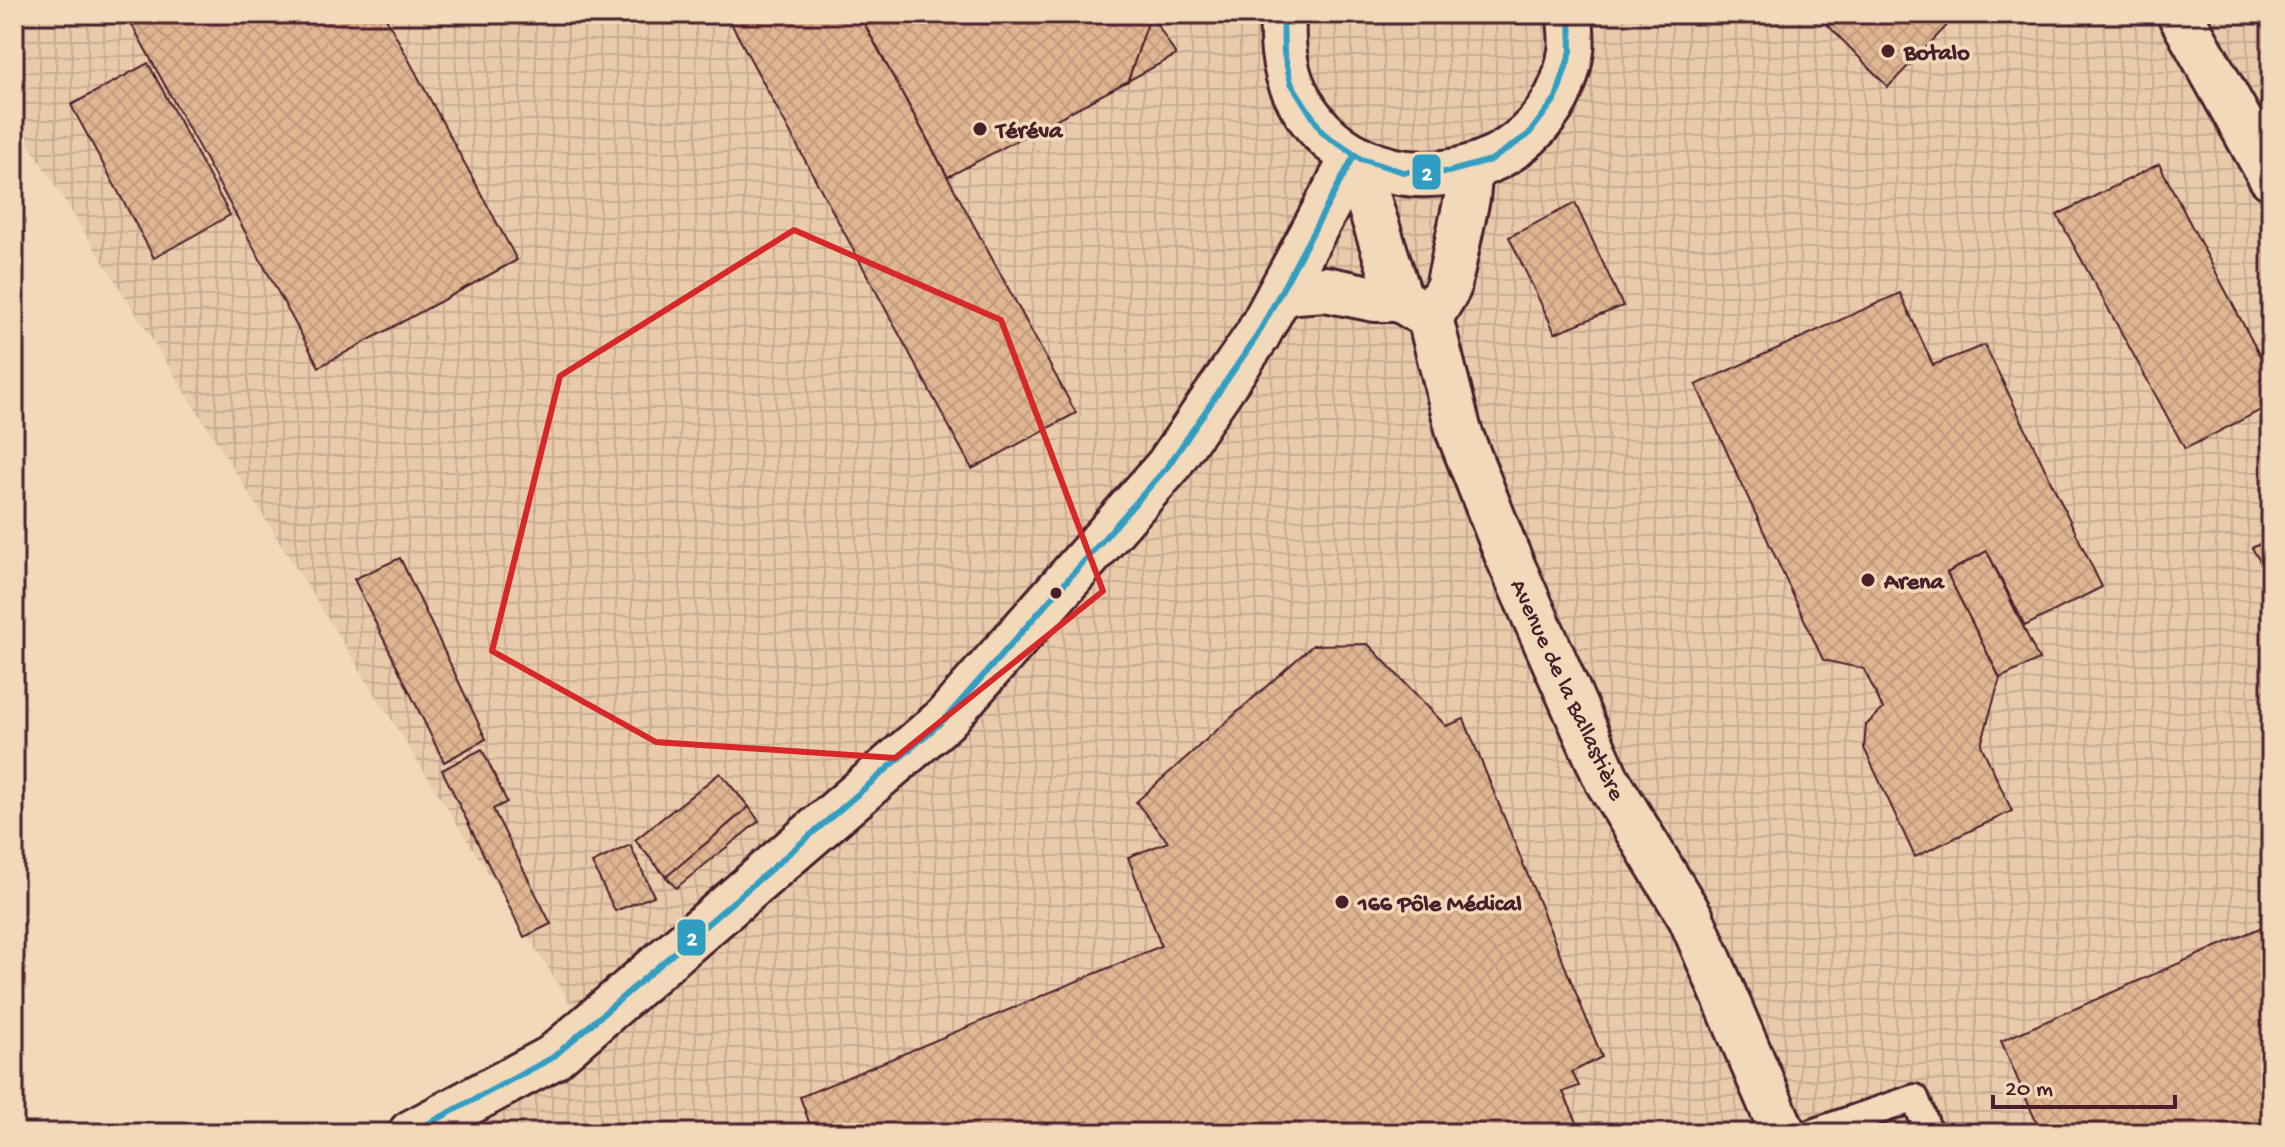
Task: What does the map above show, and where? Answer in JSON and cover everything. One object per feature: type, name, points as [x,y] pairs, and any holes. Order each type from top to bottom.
[{"type":"main road","points":[[1283,14],[1282,49],[1295,92],[1319,128],[1354,156],[1372,165],[1421,176],[1470,169],[1492,161],[1530,134],[1558,96],[1571,50],[1570,14]]},
{"type":"main road","points":[[2180,14],[2271,177]]},
{"type":"main road","points":[[411,1133],[552,1058],[945,719],[1168,466],[1257,336],[1354,156]]},
{"type":"main road","name":"Avenue de la Ballastière","points":[[1354,156],[1507,554],[1607,780],[1691,918],[1783,1133]]},
{"type":"main road","points":[[1281,292],[1325,289],[1415,309],[1448,288],[1470,169]]},
{"type":"lane","points":[[1812,1133],[1915,1098],[1929,1133]]},
{"type":"highlighted area","points":[[794,230],[1001,320],[1103,591],[895,758],[656,742],[492,651],[560,376]]},
{"type":"shaded area","points":[[14,14],[1427,14],[1436,29],[1451,14],[2271,14],[2271,1133],[383,1133],[578,1016],[14,120]]},
{"type":"building","points":[[126,14],[384,14],[517,260],[319,367]]},
{"type":"building","points":[[726,14],[859,14],[1076,413],[972,469]]},
{"type":"building","name":"Téréva","points":[[859,14],[1151,14],[1128,81],[948,177]]},
{"type":"building","points":[[1151,14],[1176,55],[1128,81]]},
{"type":"building","name":"Botalo","points":[[1817,14],[1958,14],[1888,87]]},
{"type":"building","points":[[148,63],[230,215],[154,258],[71,105]]},
{"type":"building","points":[[2159,164],[2271,377],[2271,405],[2185,449],[2057,215]]},
{"type":"building","points":[[1575,203],[1623,306],[1555,333],[1509,237]]},
{"type":"building","name":"Arena","points":[[1900,293],[1933,365],[1985,345],[2102,587],[2025,626],[1987,551],[1947,573],[2000,678],[1981,745],[2012,811],[1915,857],[1864,748],[1866,725],[1883,709],[1864,669],[1823,660],[1696,385]]},
{"type":"building","points":[[2271,538],[2271,580],[2252,548]]},
{"type":"building","points":[[1987,551],[2039,660],[2000,678],[1947,573]]},
{"type":"building","points":[[400,558],[486,739],[444,762],[354,579]]},
{"type":"building","name":"166 Pôle Médical","points":[[1368,644],[1446,726],[1464,719],[1602,1057],[1572,1072],[1579,1086],[1563,1092],[1582,1133],[813,1133],[800,1097],[1161,946],[1128,857],[1168,842],[1136,802],[1313,645]]},
{"type":"building","points":[[482,749],[507,802],[493,809],[551,924],[524,937],[442,770]]},
{"type":"building","points":[[720,773],[749,807],[666,877],[635,840]]},
{"type":"building","points":[[749,807],[759,821],[676,888],[666,877]]},
{"type":"building","points":[[630,845],[654,896],[615,911],[592,863]]},
{"type":"building","points":[[2271,923],[2271,1133],[2041,1133],[2001,1041]]},
{"type":"transit line","name":"2","points":[[1283,14],[1284,53],[1291,83],[1323,133],[1361,159],[1403,172],[1448,172],[1491,160],[1528,135],[1556,98],[1571,51],[1570,14]]},
{"type":"transit line","name":"2","points":[[411,1133],[552,1058],[945,719],[1168,466],[1257,336],[1354,156]]},
{"type":"place","name":"Botalo","points":[[1888,51]]},
{"type":"place","name":"Téréva","points":[[980,129]]},
{"type":"place","name":"Arena","points":[[1868,580]]},
{"type":"place","name":"166 Pôle Médical","points":[[1342,902]]}]
